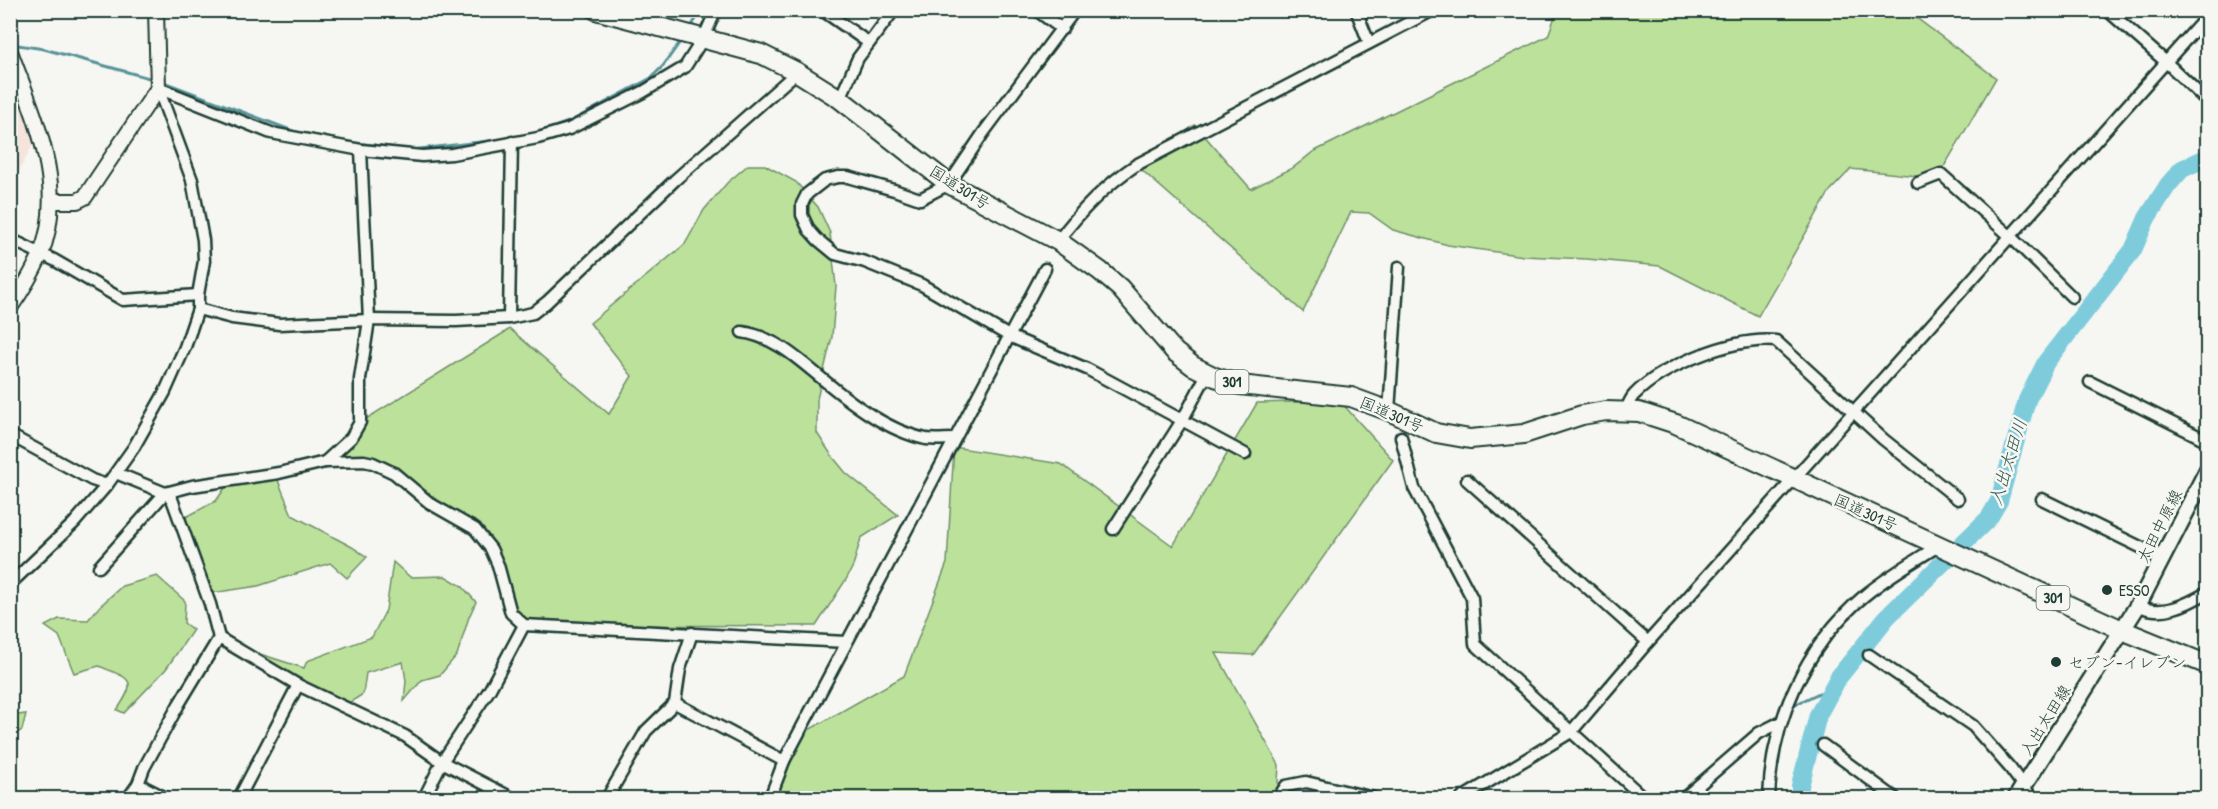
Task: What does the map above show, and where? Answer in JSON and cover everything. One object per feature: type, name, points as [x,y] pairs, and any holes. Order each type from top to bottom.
[{"type":"highway","name":"国道301号","points":[[596,10],[761,54],[797,72],[840,99],[949,184],[1058,241],[1120,288],[1175,352],[1207,374],[1240,385],[1351,397],[1389,411],[1436,433],[1470,439],[1524,434],[1582,415],[1640,412],[1676,424],[2122,630],[2208,665]]},
{"type":"main road","name":"太田中原線","points":[[2122,630],[2138,605],[2208,469]]},
{"type":"main road","name":"入出太田線","points":[[2024,795],[2122,630]]},
{"type":"street","points":[[10,584],[74,523],[107,485],[134,447],[165,392],[198,309],[204,261],[203,240],[192,180],[158,88],[156,10]]},
{"type":"street","points":[[158,88],[271,133],[361,150],[422,156],[481,149],[538,138],[569,129],[643,92],[685,67],[704,38],[716,10]]},
{"type":"street","points":[[822,10],[869,43]]},
{"type":"street","points":[[840,99],[858,58],[894,10]]},
{"type":"street","points":[[1036,10],[1062,28]]},
{"type":"street","points":[[1075,10],[984,132],[949,184],[920,200],[894,189],[848,177],[838,177],[825,180],[807,194],[802,204],[802,214],[809,230],[835,254],[865,262],[922,285],[1009,336],[1087,369],[1245,454]]},
{"type":"street","points":[[1356,10],[1369,43]]},
{"type":"street","points":[[1058,241],[1071,222],[1115,179],[1136,165],[1433,10]]},
{"type":"street","points":[[2107,10],[2208,102]]},
{"type":"street","points":[[1462,798],[1571,732],[1648,642],[2208,15]]},
{"type":"street","points":[[10,51],[40,133],[50,173],[51,201],[48,225],[40,254],[10,308]]},
{"type":"street","points":[[198,309],[241,320],[279,324],[369,320],[456,321],[508,318],[533,313],[675,180],[797,72]]},
{"type":"street","points":[[51,201],[77,201],[85,197],[158,88]]},
{"type":"street","points":[[508,318],[512,142]]},
{"type":"street","points":[[325,462],[351,438],[360,422],[360,379],[369,320],[361,150]]},
{"type":"street","points":[[1918,183],[1941,174],[2011,237],[2072,297]]},
{"type":"street","points":[[10,239],[123,300],[198,295]]},
{"type":"street","points":[[1389,411],[1399,267]]},
{"type":"street","points":[[770,798],[784,761],[1045,269]]},
{"type":"street","points":[[742,332],[774,342],[795,356],[843,396],[891,426],[927,439],[954,439]]},
{"type":"street","points":[[1625,411],[1634,396],[1647,384],[1689,359],[1722,348],[1768,340],[1776,341],[1883,439],[1958,499]]},
{"type":"street","points":[[1113,529],[1183,419],[1207,374]]},
{"type":"street","points":[[2090,382],[2208,441]]},
{"type":"street","points":[[10,435],[92,480],[107,485]]},
{"type":"street","points":[[1401,437],[1414,488],[1472,598],[1475,644],[1644,798]]},
{"type":"street","points":[[99,567],[165,493],[192,486],[279,473],[325,462],[349,460],[373,463],[404,480],[431,504],[475,529],[491,549],[498,565],[511,613],[524,625],[846,642]]},
{"type":"street","points":[[116,473],[165,493],[172,499],[210,604],[219,638],[298,685],[405,736],[442,762],[513,798]]},
{"type":"street","points":[[1467,480],[1648,642]]},
{"type":"street","points":[[2042,499],[2163,558]]},
{"type":"street","points":[[1769,798],[1781,722],[1798,680],[1822,642],[1864,596],[1940,545]]},
{"type":"street","points":[[2138,605],[2147,610],[2164,610],[2184,605],[2208,592]]},
{"type":"street","points":[[424,798],[442,762],[490,689],[524,625]]},
{"type":"street","points":[[607,798],[646,731],[675,703],[680,669],[692,633]]},
{"type":"street","points":[[128,798],[138,784],[144,768],[179,704],[219,638]]},
{"type":"street","points":[[1869,655],[1973,726],[2024,795]]},
{"type":"street","points":[[239,798],[298,685]]},
{"type":"street","points":[[675,703],[784,761]]},
{"type":"street","points":[[1684,798],[1759,733],[1781,722]]},
{"type":"street","points":[[1823,745],[1895,798]]},
{"type":"street","points":[[1278,798],[1286,786],[1306,782],[1374,798]]},
{"type":"street","points":[[138,784],[166,798]]},
{"type":"shaded area","points":[[10,73],[34,142],[18,173],[11,167]]},
{"type":"green space","points":[[1557,11],[1918,11],[1914,16],[1996,78],[1941,172],[1927,177],[1851,169],[1830,191],[1758,316],[1660,266],[1524,256],[1448,245],[1393,230],[1369,213],[1351,212],[1303,312],[1136,165],[1195,125],[1251,189],[1294,167],[1313,152],[1548,36]]},
{"type":"green space","points":[[748,165],[765,165],[796,182],[818,207],[830,233],[836,286],[832,337],[817,399],[817,433],[846,473],[898,515],[861,538],[847,578],[816,626],[524,625],[484,539],[380,466],[333,454],[361,422],[510,329],[609,414],[632,376],[590,323],[685,244],[704,210],[727,183]]},
{"type":"green space","points":[[1340,401],[1393,460],[1253,655],[1216,653],[1279,765],[1277,798],[770,798],[805,732],[904,676],[947,563],[954,447],[1061,464],[1173,546],[1257,403]]},
{"type":"green space","points":[[275,473],[292,515],[367,557],[347,578],[330,563],[258,586],[212,593],[184,518],[216,501],[227,485]]},
{"type":"green space","points":[[393,562],[410,577],[445,576],[462,586],[476,602],[457,655],[440,675],[422,680],[404,701],[406,681],[403,662],[366,673],[363,694],[343,707],[238,647],[304,668],[307,661],[372,637],[386,610]]},
{"type":"green space","points":[[157,576],[185,601],[184,623],[193,630],[166,669],[124,713],[117,710],[128,691],[128,681],[99,666],[74,673],[59,636],[45,626],[59,619],[88,620],[122,586]]},
{"type":"green space","points":[[26,714],[22,730],[11,737],[11,716]]},
{"type":"waterway","points":[[692,25],[702,10]]},
{"type":"waterway","points":[[544,131],[571,121],[651,78],[663,66],[680,42]]},
{"type":"waterway","points":[[18,45],[44,49],[149,78]]},
{"type":"waterway","points":[[166,83],[293,131],[348,142],[398,148]]},
{"type":"waterway","points":[[411,150],[506,139]]},
{"type":"waterway","name":"入出太田川","points":[[1800,798],[1800,786],[1818,715],[1838,678],[1887,617],[1989,518],[1999,501],[2027,400],[2046,362],[2133,250],[2147,218],[2168,185],[2182,169],[2208,157]]},
{"type":"waterway","points":[[1792,706],[1819,693],[1829,692]]},
{"type":"waterway","points":[[1768,723],[1781,713]]},
{"type":"place","name":"ESSO","points":[[2107,590]]},
{"type":"place","name":"セブン-イレブン","points":[[2056,662]]}]
